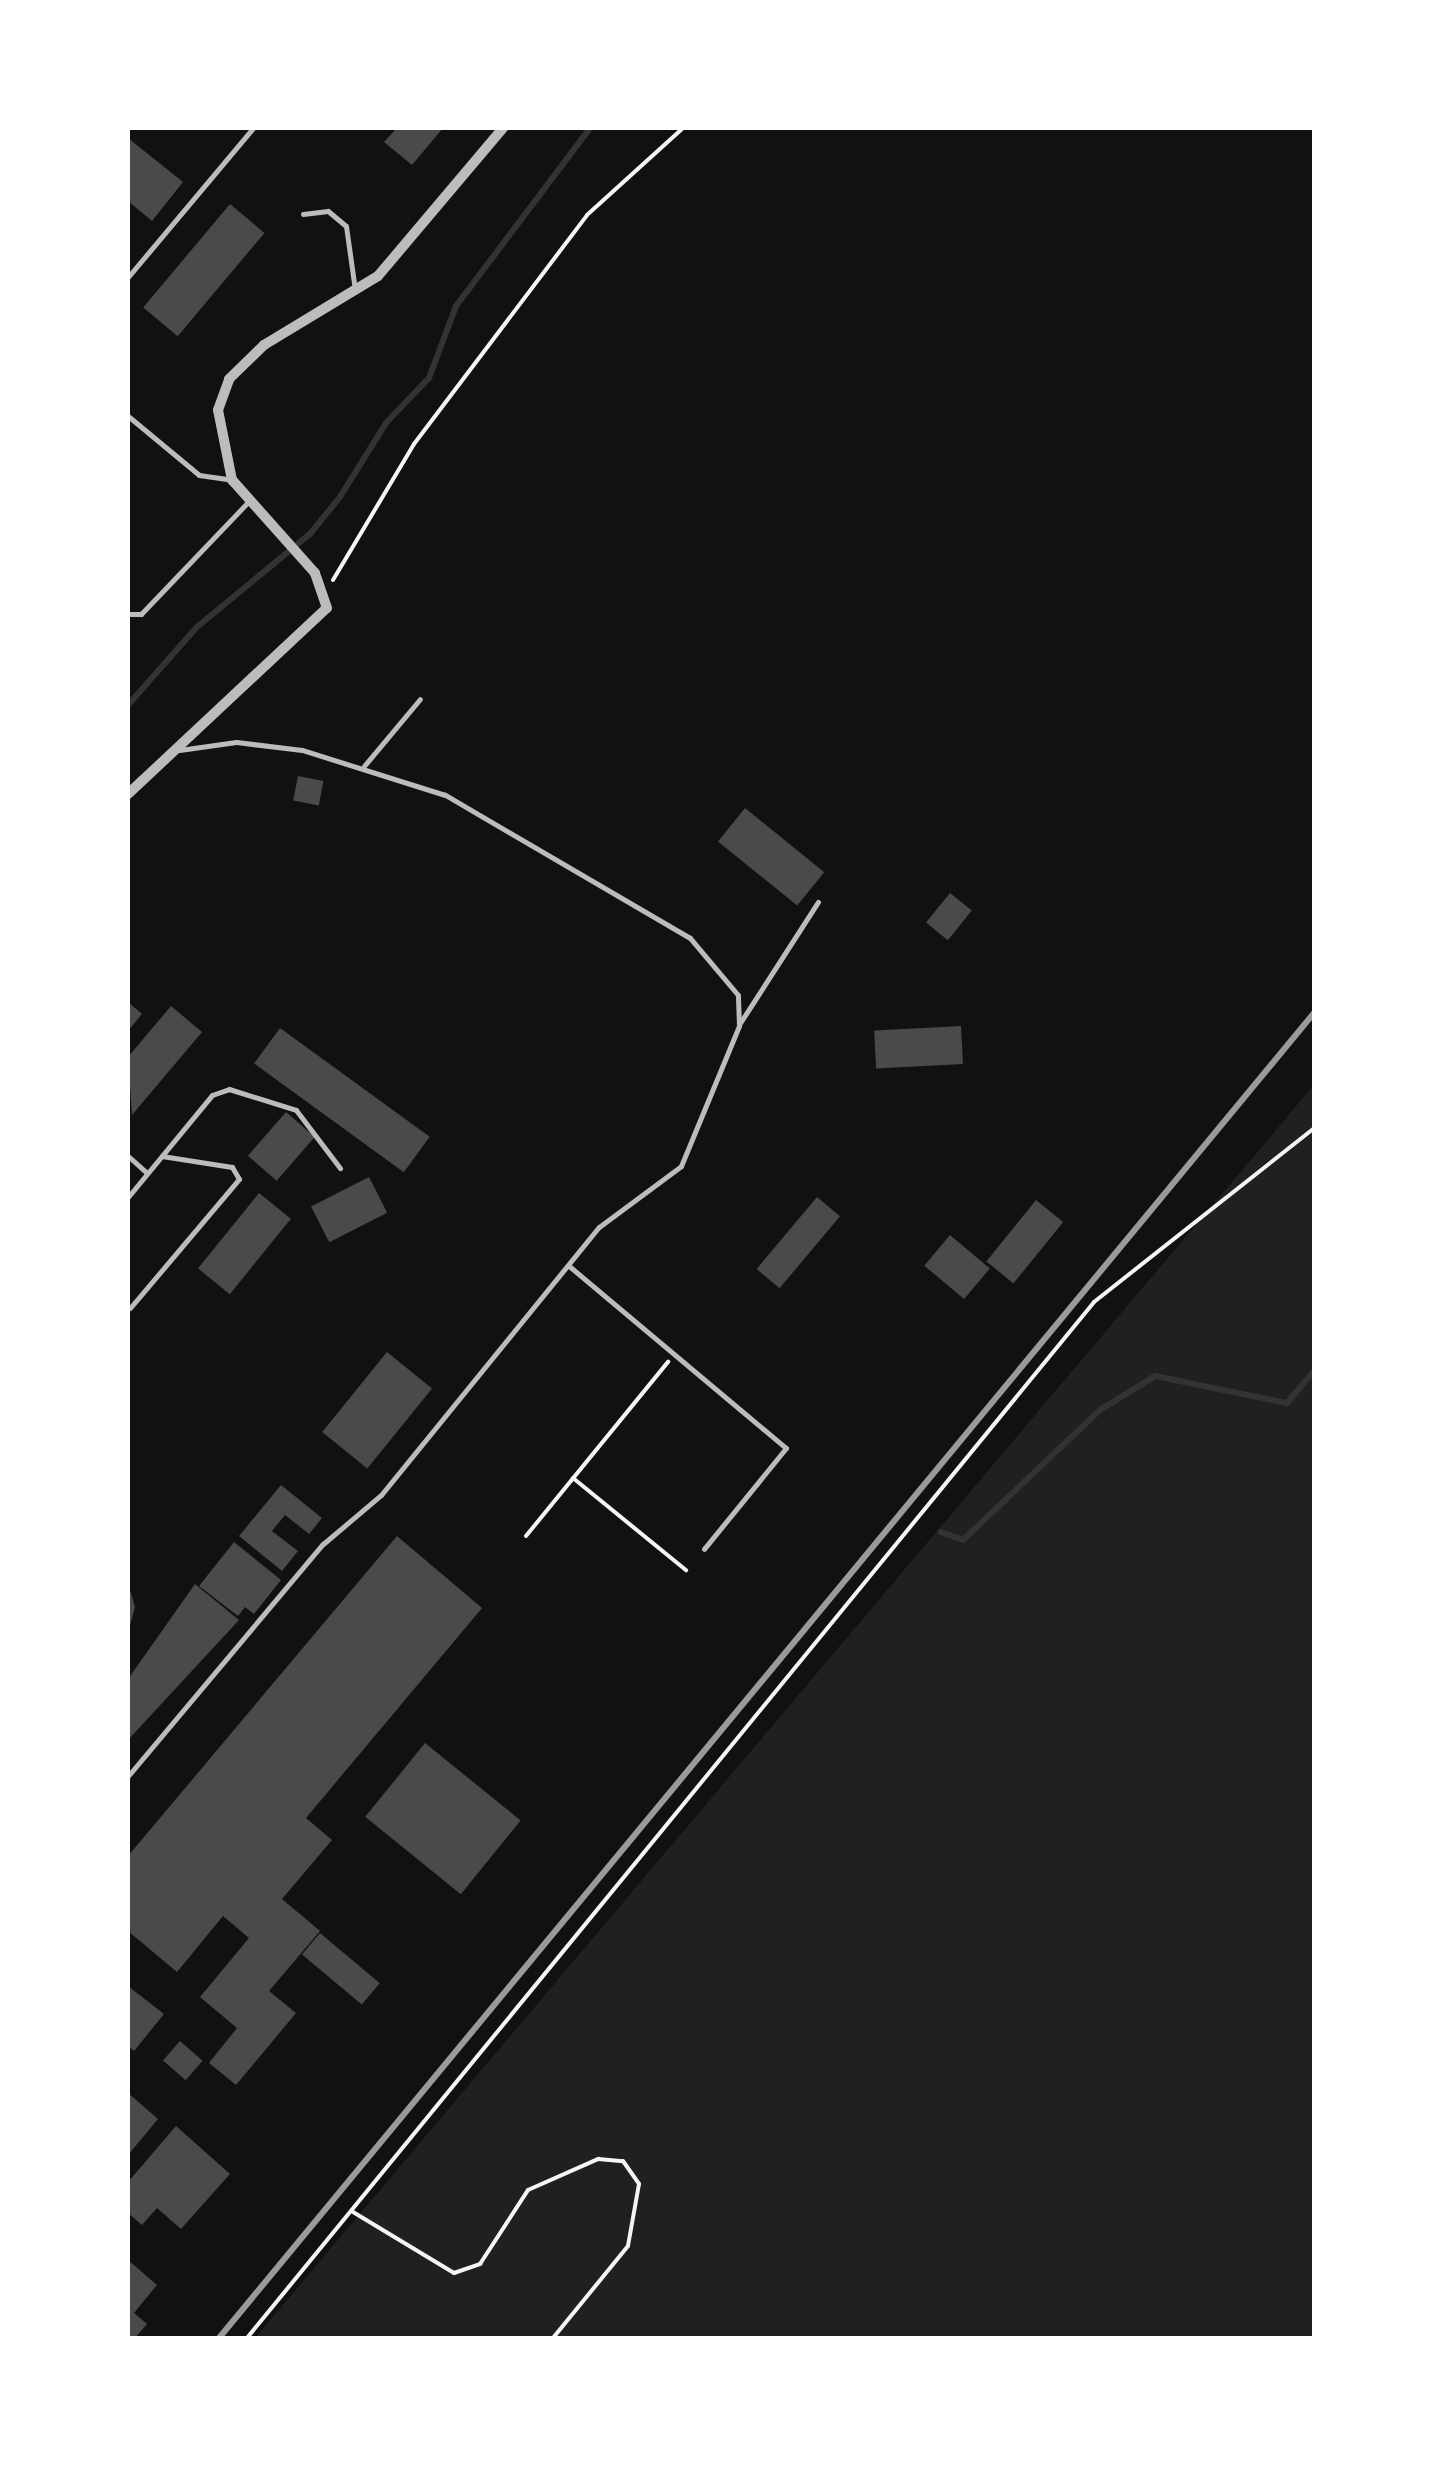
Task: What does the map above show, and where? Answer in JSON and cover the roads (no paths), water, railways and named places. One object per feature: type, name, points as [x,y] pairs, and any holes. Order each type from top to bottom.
[{"type":"street","points":[[128,794],[311,630],[327,608],[327,589],[232,480],[218,410],[229,379],[264,345],[355,293],[502,128]]},
{"type":"lane","points":[[128,277],[254,128]]},
{"type":"lane","points":[[304,214],[328,211],[346,226],[355,293]]},
{"type":"lane","points":[[128,416],[198,475],[232,480]]},
{"type":"lane","points":[[128,614],[142,614],[250,500]]},
{"type":"lane","points":[[364,766],[420,699]]},
{"type":"lane","points":[[176,751],[236,742],[364,766],[445,795],[690,938],[738,994],[739,1026]]},
{"type":"lane","points":[[129,1770],[323,1544],[381,1495],[599,1227],[681,1166],[739,1026],[818,902]]},
{"type":"lane","points":[[128,1196],[212,1095],[248,1089],[296,1110],[340,1168]]},
{"type":"lane","points":[[128,1156],[147,1173]]},
{"type":"lane","points":[[130,1308],[239,1179],[232,1167],[162,1156]]},
{"type":"lane","points":[[569,1266],[786,1448],[704,1549]]},
{"type":"waterway","points":[[128,705],[197,627],[310,534],[340,497],[386,423],[429,378],[456,306],[590,128]]},
{"type":"waterway","points":[[941,1532],[963,1540],[1100,1410],[1155,1376],[1287,1403],[1314,1371]]},
{"type":"railway","points":[[219,2338],[1314,1013]]}]
